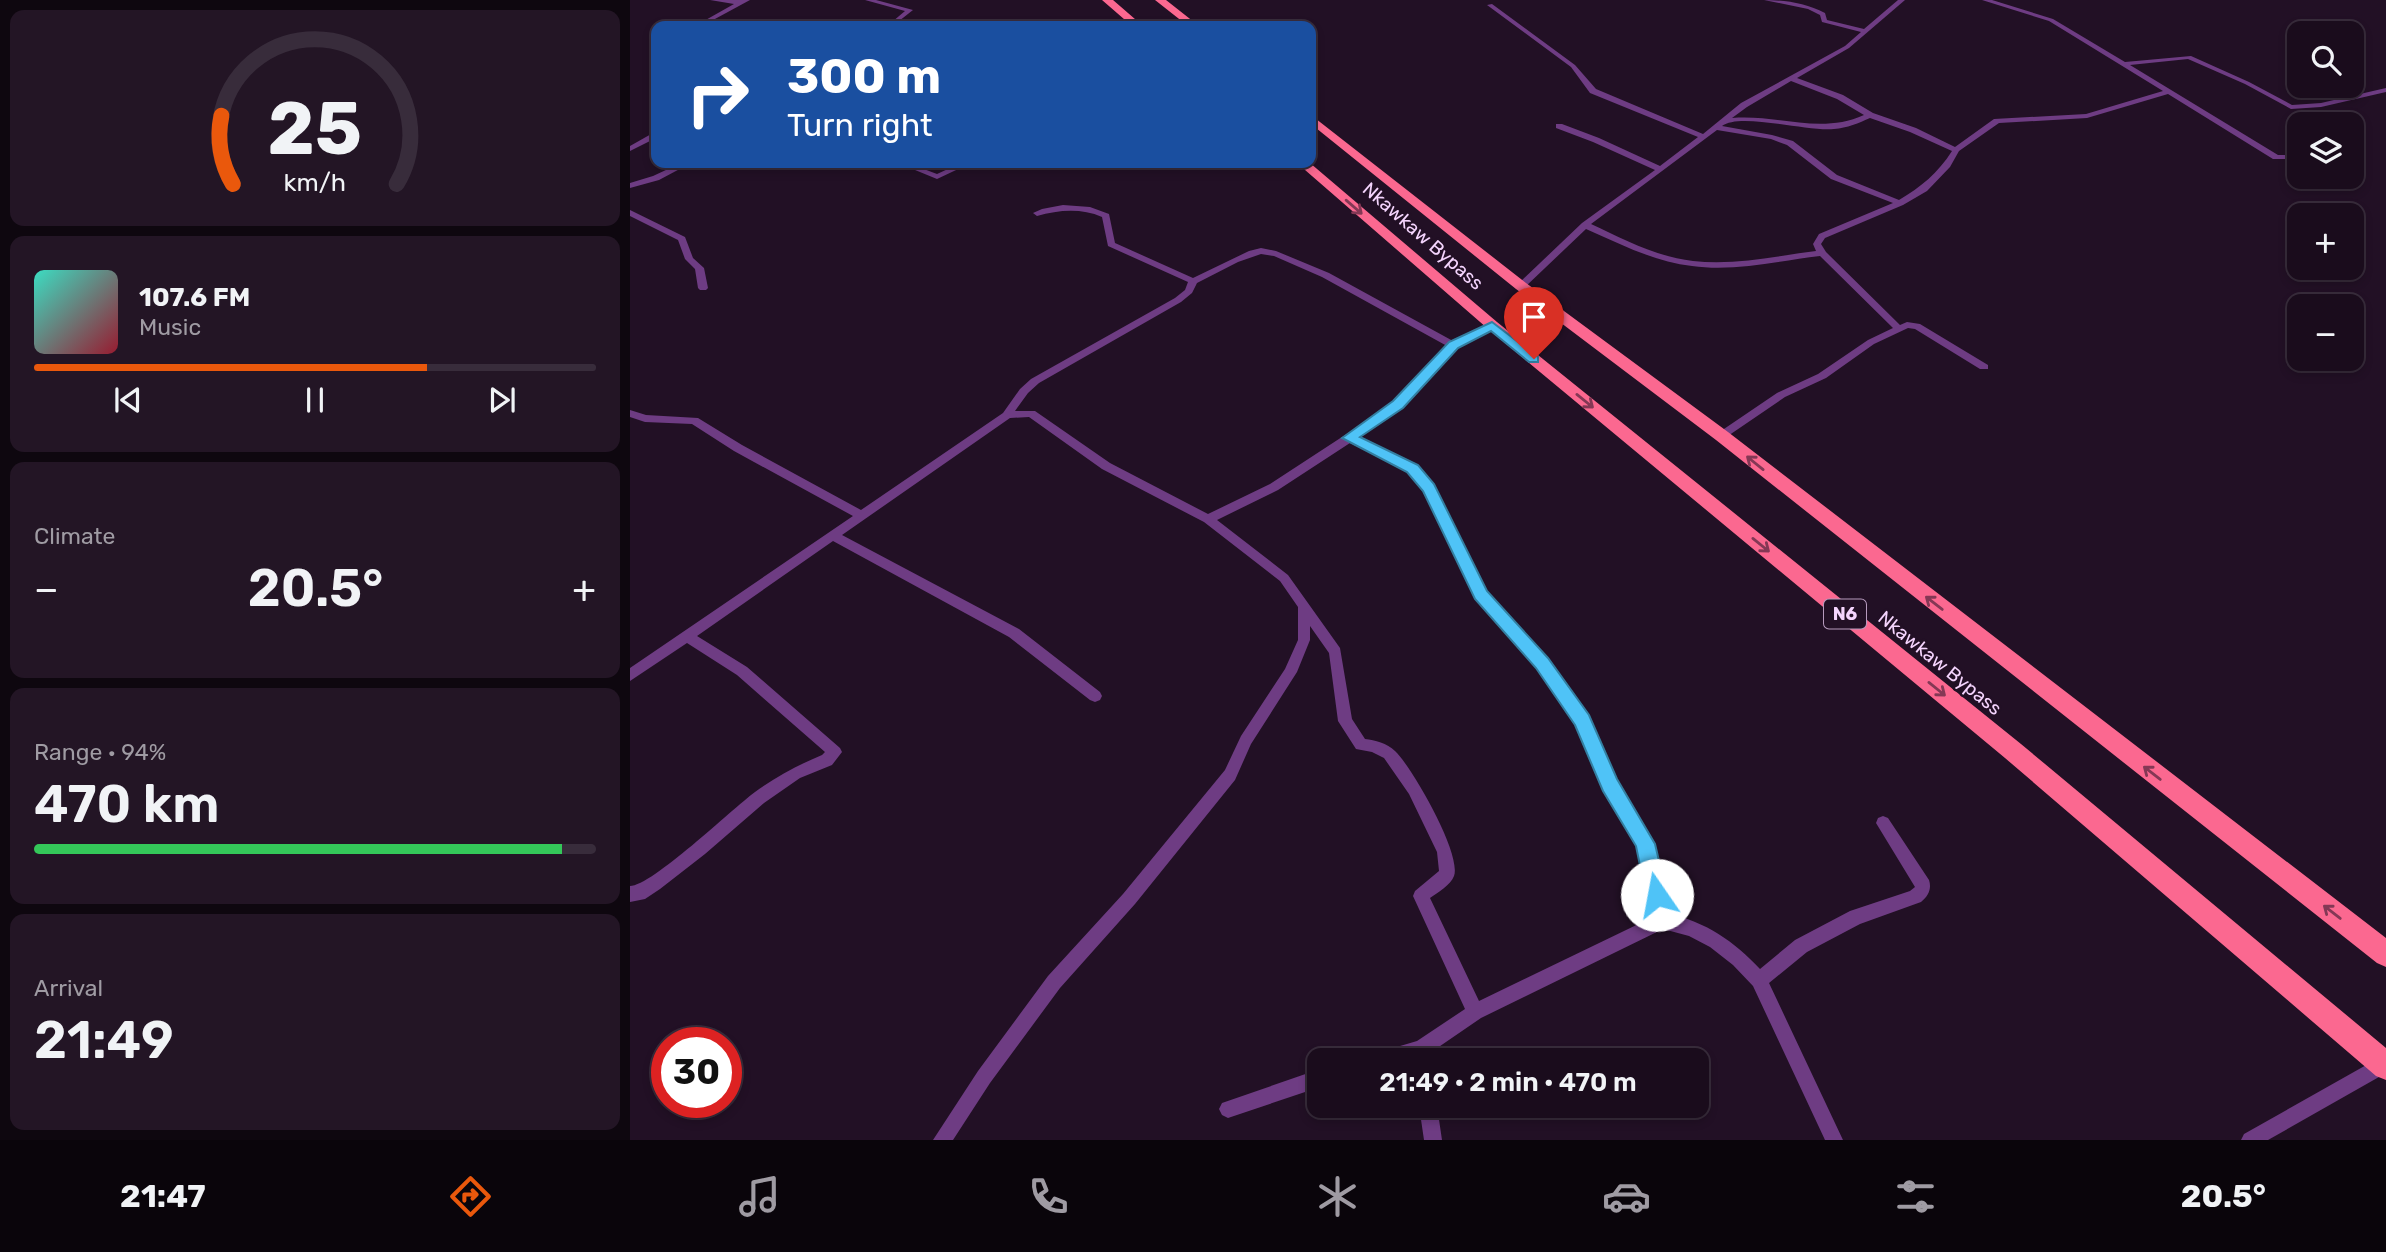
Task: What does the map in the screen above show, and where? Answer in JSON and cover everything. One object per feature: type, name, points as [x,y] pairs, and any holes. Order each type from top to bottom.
[{"type":"highway","points":[[1107,0],[1132,21]]},
{"type":"highway","points":[[1160,0],[1187,21]]},
{"type":"highway","name":"Nkawkaw Bypass","points":[[1316,122],[1521,286],[1722,436],[2386,954]]},
{"type":"highway","name":"Nkawkaw Bypass","points":[[1309,168],[1492,326],[2013,751],[2385,1065]]},
{"type":"street","points":[[713,0],[738,3]]},
{"type":"street","points":[[707,21],[747,0]]},
{"type":"street","points":[[867,0],[911,10],[897,21]]},
{"type":"street","points":[[1767,0],[1810,7],[1823,13],[1824,21],[1865,31]]},
{"type":"street","points":[[1985,0],[2051,20],[2276,157],[2287,157]]},
{"type":"street","points":[[1521,286],[1585,225],[1659,169],[1725,122],[1744,105],[1835,55],[1899,1]]},
{"type":"street","points":[[1490,5],[1573,66],[1593,91],[1704,137]]},
{"type":"street","points":[[2124,64],[2189,57],[2247,83],[2291,107],[2321,105],[2386,90]]},
{"type":"street","points":[[1792,79],[1840,97],[1870,115],[1913,130],[1956,150]]},
{"type":"street","points":[[1898,328],[1822,253],[1817,244],[1822,236],[1900,203],[1924,189],[1947,165],[1956,150],[1997,121],[2005,118],[2038,120],[2087,116],[2170,92]]},
{"type":"street","points":[[1725,122],[1763,118],[1830,129],[1847,127],[1870,115]]},
{"type":"street","points":[[1559,126],[1659,169]]},
{"type":"street","points":[[1717,128],[1773,137],[1790,143],[1834,177],[1900,203]]},
{"type":"street","points":[[630,149],[651,138]]},
{"type":"street","points":[[630,186],[677,168]]},
{"type":"street","points":[[914,168],[937,177],[956,168]]},
{"type":"street","points":[[1037,213],[1049,209],[1095,211],[1106,216],[1111,244],[1193,281]]},
{"type":"street","points":[[630,213],[681,239],[689,259],[699,268],[703,288]]},
{"type":"street","points":[[1585,225],[1623,242],[1690,263],[1722,265],[1822,253]]},
{"type":"street","points":[[630,675],[1006,415],[1035,381],[1178,300],[1189,290],[1193,281],[1258,252],[1276,253],[1364,295],[1453,345]]},
{"type":"street","points":[[1722,436],[1781,395],[1822,376],[1871,342],[1907,325],[1917,326],[1984,367]]},
{"type":"street","points":[[1208,519],[1275,487],[1398,405],[1453,345],[1492,326]]},
{"type":"street","points":[[630,413],[645,418],[694,421],[861,515]]},
{"type":"street","points":[[1006,415],[1031,413],[1105,466],[1208,519],[1284,578],[1335,652],[1345,721],[1361,745],[1374,746],[1389,754],[1414,789],[1445,850],[1447,874],[1421,896],[1475,1012]]},
{"type":"street","points":[[1349,438],[1412,468],[1429,488],[1481,595],[1542,663],[1582,720],[1609,785],[1645,844],[1662,921]]},
{"type":"street","points":[[832,535],[1014,633],[1096,696]]},
{"type":"street","points":[[942,1140],[984,1077],[1054,982],[1129,899],[1230,775],[1246,740],[1290,672],[1304,640],[1304,606]]},
{"type":"street","points":[[630,894],[639,894],[654,884],[783,779],[827,760],[835,752],[742,671],[686,636]]},
{"type":"street","points":[[1759,980],[1801,946],[1856,917],[1915,897],[1921,892],[1923,885],[1883,823]]},
{"type":"street","points":[[1431,1048],[1475,1012],[1662,921],[1682,923],[1718,942],[1740,958],[1759,980],[1834,1140]]},
{"type":"street","points":[[2250,1140],[2385,1065]]},
{"type":"street","points":[[1228,1109],[1307,1082]]},
{"type":"street","points":[[1430,1118],[1433,1140]]},
{"type":"route","points":[[1534,359],[1492,326],[1453,345],[1418,380],[1398,405],[1349,438],[1412,468],[1429,488],[1481,595],[1542,663],[1582,720],[1609,785],[1645,844],[1657,895]]}]
